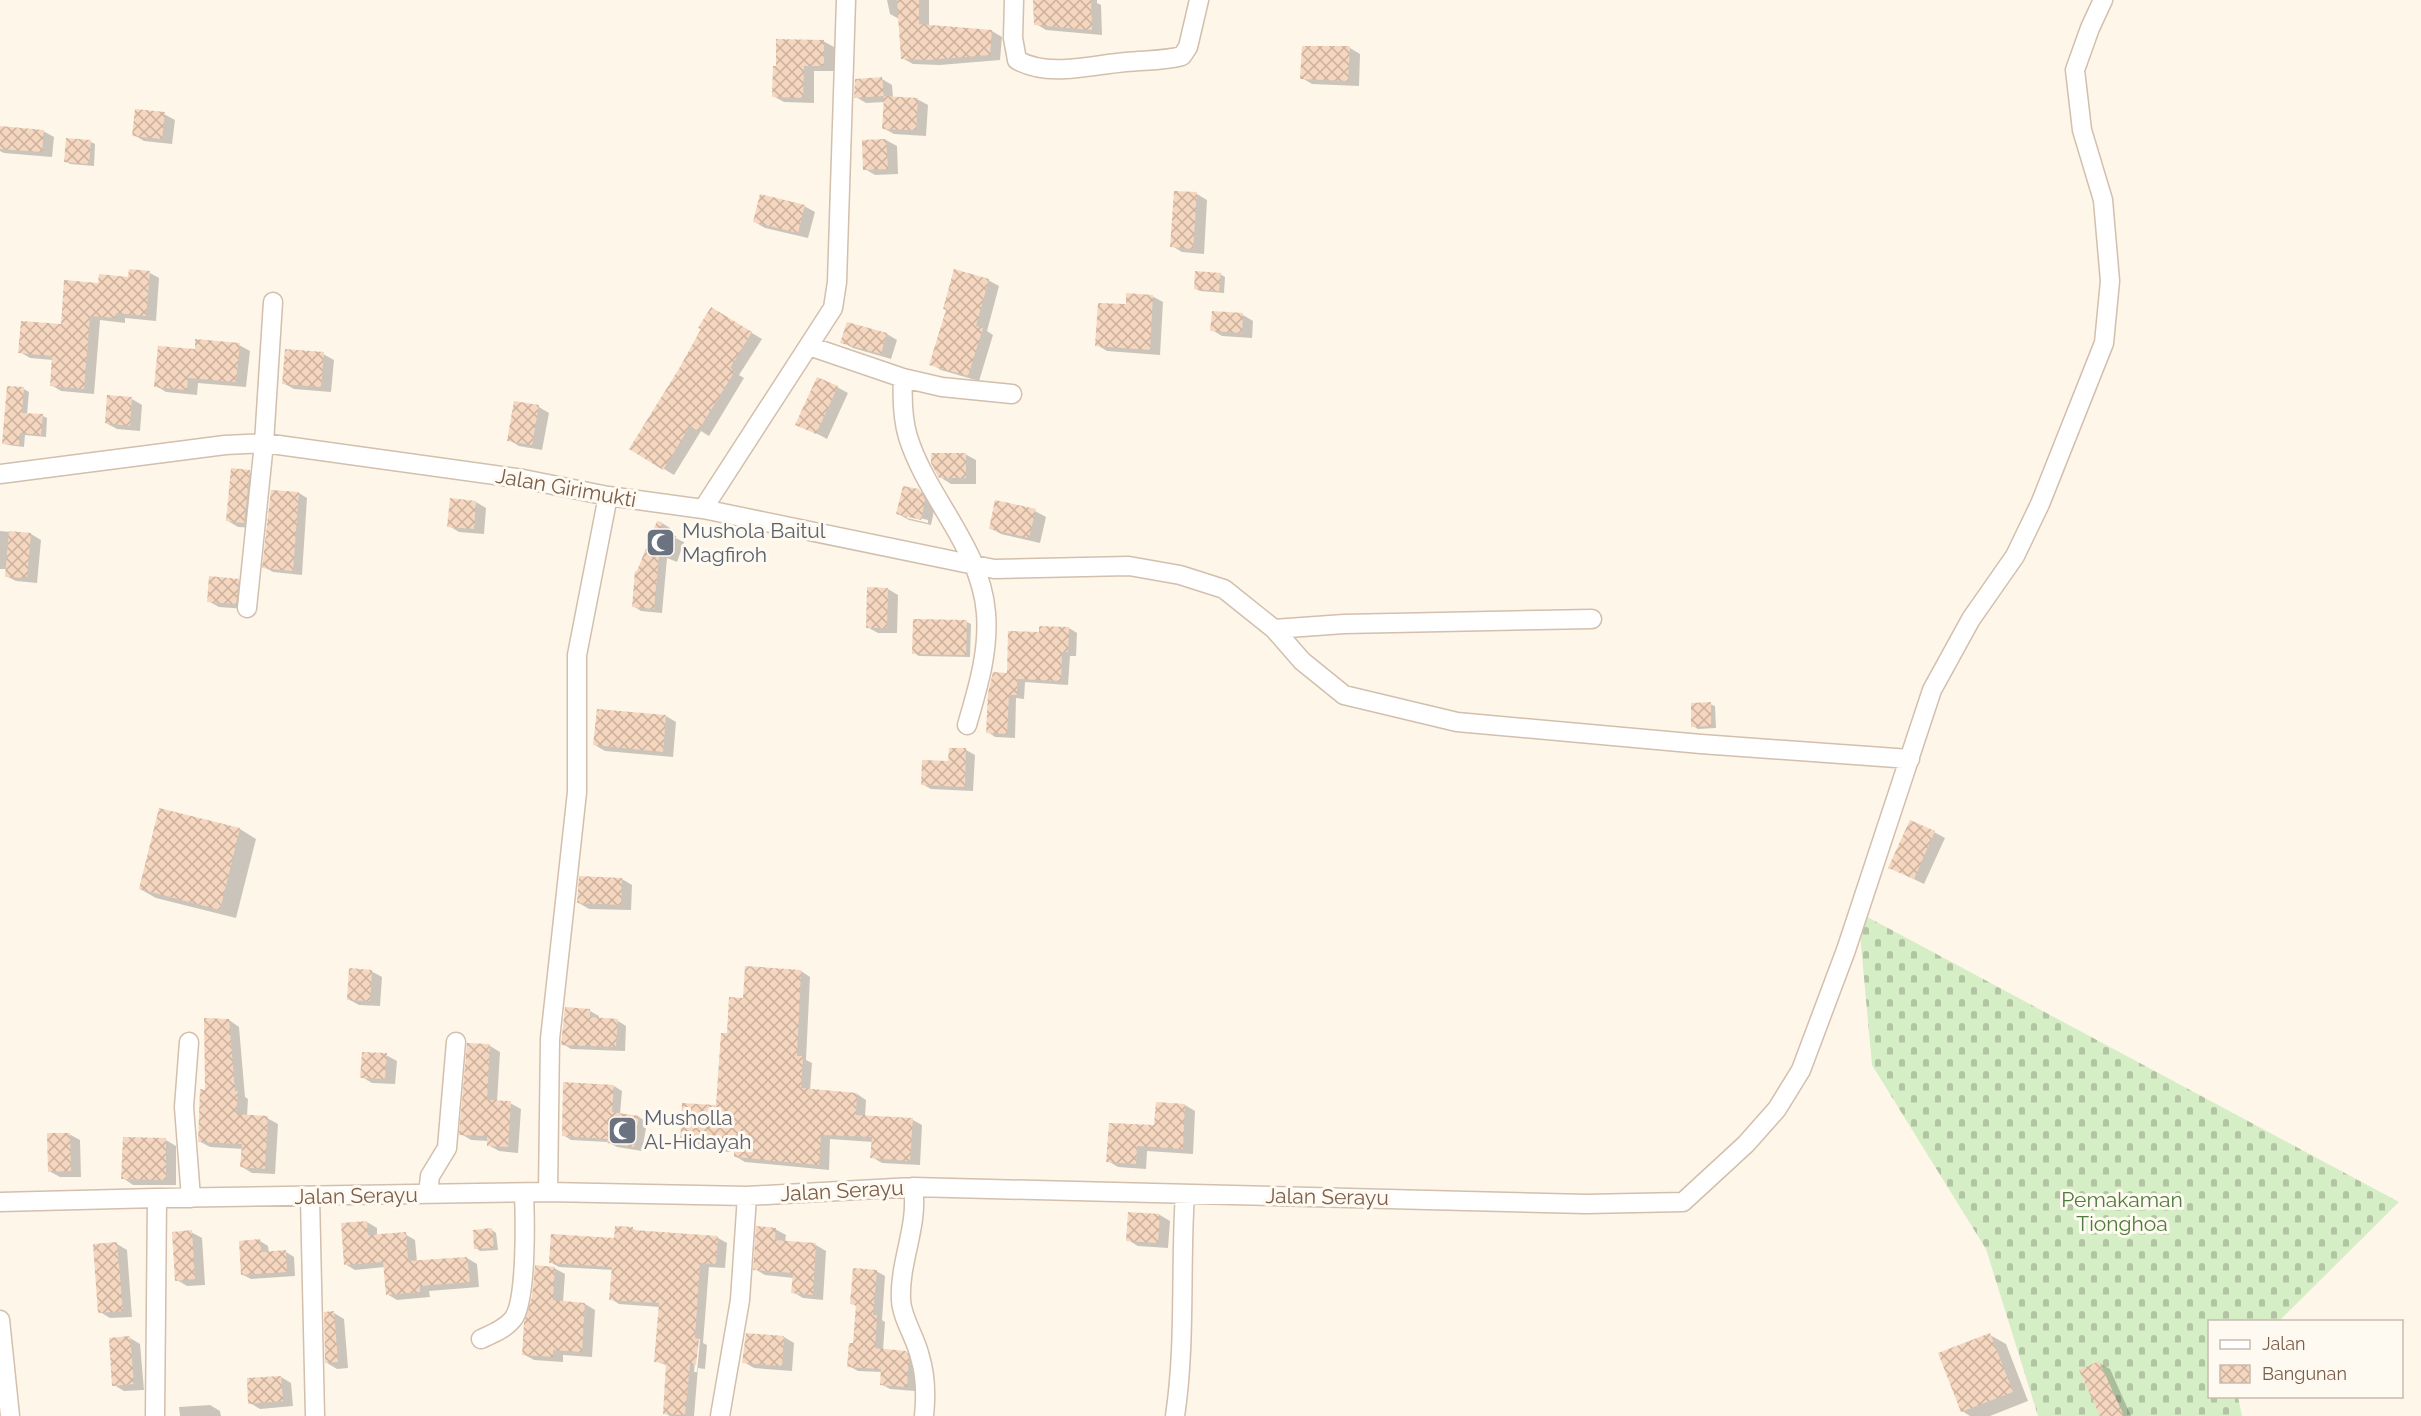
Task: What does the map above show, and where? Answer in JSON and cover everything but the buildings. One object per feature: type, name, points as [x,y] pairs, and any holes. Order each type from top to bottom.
[{"type":"street","points":[[703,509],[833,308],[837,282],[846,0]]},
{"type":"street","points":[[1014,0],[1013,38],[1017,60],[1027,66],[1044,69],[1105,66],[1125,62],[1166,60],[1182,56],[1188,47],[1198,0]]},
{"type":"street","points":[[1911,759],[1932,690],[1971,619],[2015,556],[2040,504],[2104,343],[2110,281],[2103,200],[2082,130],[2075,70],[2103,0]]},
{"type":"street","points":[[247,608],[264,443],[273,302]]},
{"type":"street","points":[[808,346],[903,378],[942,387],[1012,394]]},
{"type":"street","points":[[903,378],[902,407],[908,437],[925,475],[975,566],[986,610],[987,639],[983,672],[967,725]]},
{"type":"street","name":"Jalan Girimukti","points":[[0,474],[225,445],[264,443],[523,479],[608,496],[703,509],[994,569],[1129,566],[1180,575],[1224,589],[1274,628],[1302,661],[1344,695],[1412,712],[1457,722],[1499,726],[1701,744],[1911,759]]},
{"type":"street","points":[[548,1192],[550,1039],[577,792],[577,655],[608,496]]},
{"type":"street","points":[[1274,628],[1344,624],[1592,619]]},
{"type":"street","name":"Jalan Serayu","points":[[0,1202],[548,1192],[747,1196],[913,1187],[1586,1204],[1683,1202],[1746,1144],[1777,1109],[1801,1070],[1846,950],[1911,759]]},
{"type":"street","points":[[189,1041],[184,1107],[191,1198]]},
{"type":"street","points":[[428,1194],[430,1176],[447,1148],[456,1042]]},
{"type":"street","points":[[913,1187],[916,1204],[904,1262],[901,1304],[920,1356],[925,1379],[924,1416]]},
{"type":"street","points":[[481,1340],[500,1330],[516,1314],[523,1271],[526,1231],[524,1193]]},
{"type":"street","points":[[1175,1416],[1185,1194]]},
{"type":"street","points":[[720,1416],[740,1300],[747,1196]]},
{"type":"street","points":[[310,1197],[315,1416]]},
{"type":"street","points":[[155,1416],[157,1198]]},
{"type":"street","points":[[0,1320],[10,1416]]},
{"type":"green space","name":"Pemakaman Tionghoa","points":[[1858,912],[2399,1202],[2280,1320],[2208,1320],[2208,1398],[2238,1398],[2242,1416],[2038,1416],[1986,1249],[1872,1065]]},
{"type":"place","name":"Mushola Baitul Magfiroh","points":[[661,543]]},
{"type":"place","name":"Musholla Al-Hidayah","points":[[623,1130]]}]
